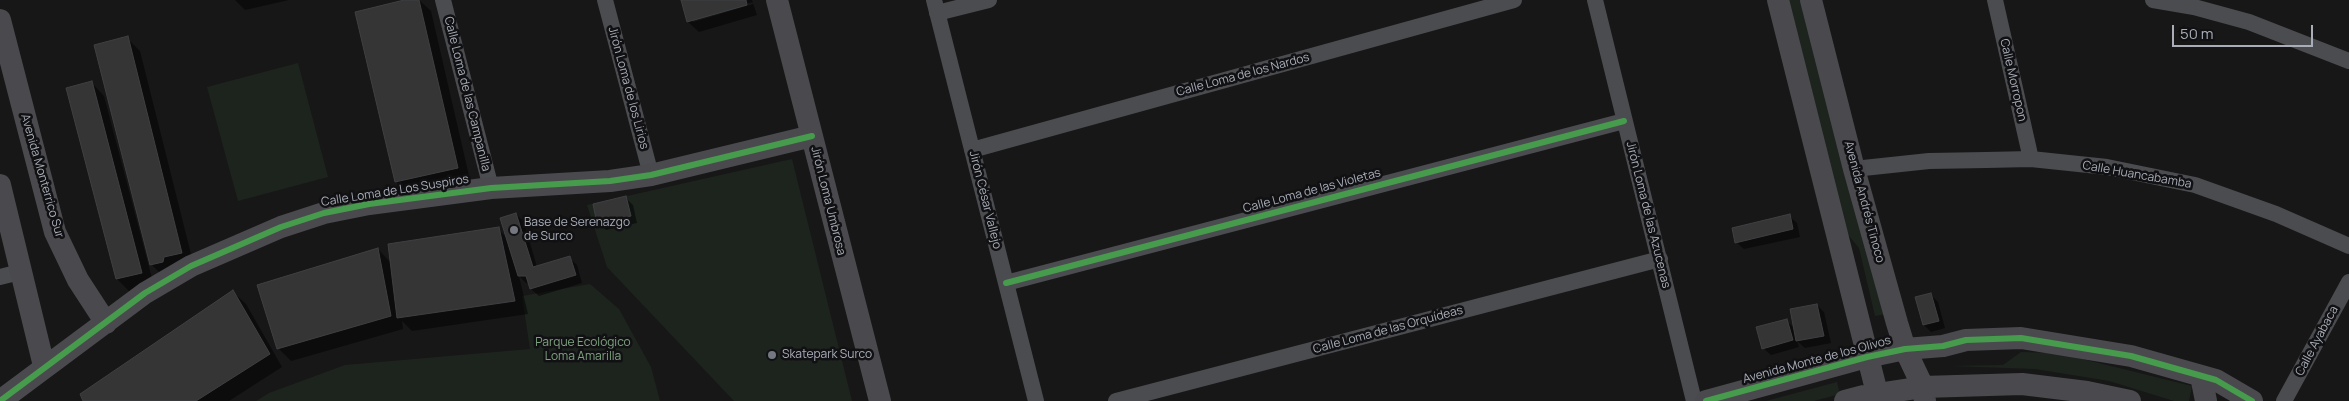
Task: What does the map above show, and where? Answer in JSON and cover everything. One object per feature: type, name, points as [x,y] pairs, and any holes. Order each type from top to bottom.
[{"type":"street","name":"Calle Loma de las Campanilla","points":[[443,0],[491,188]]},
{"type":"street","name":"Jirón Loma de los Lirios","points":[[605,0],[651,176]]},
{"type":"street","name":"Jirón Loma Umbrosa","points":[[777,0],[880,401]]},
{"type":"street","points":[[936,7],[989,0]]},
{"type":"street","name":"Calle Loma de los Nardos","points":[[972,150],[1514,0]]},
{"type":"street","name":"Jirón Loma de las Azucenas","points":[[1595,0],[1694,401]]},
{"type":"street","points":[[1778,0],[1878,397]]},
{"type":"street","name":"Avenida Andrés Tinoco","points":[[1811,0],[1854,169],[1905,349],[1924,394]]},
{"type":"street","name":"Calle Morropon","points":[[1995,0],[2031,159]]},
{"type":"street","points":[[2154,0],[2194,7],[2249,22],[2349,61]]},
{"type":"street","name":"Jirón César Vallejo","points":[[936,7],[1036,401]]},
{"type":"street","name":"Avenida Monterrico Sur","points":[[0,20],[55,232],[78,280],[106,323]]},
{"type":"street","name":"Calle Loma de las Violetas","points":[[1006,283],[1624,121]]},
{"type":"street","name":"Calle Loma de Los Suspiros","points":[[0,401],[44,366],[145,293],[191,266],[281,227],[324,212],[491,188],[610,181],[651,176],[812,136]]},
{"type":"street","name":"Calle Huancabamba","points":[[1854,169],[1929,160],[2031,159],[2107,167],[2195,185],[2276,214],[2349,246]]},
{"type":"street","points":[[0,184],[10,274],[44,366]]},
{"type":"street","name":"Calle Loma de las Orquídeas","points":[[1116,401],[1660,259]]},
{"type":"street","name":"Calle Ayabaca","points":[[2284,401],[2349,282]]},
{"type":"street","name":"Avenida Monte de los Olivos","points":[[1706,401],[1868,357],[1905,349],[1943,346],[1966,340],[2021,338],[2131,356],[2216,380],[2252,401]]},
{"type":"street","points":[[2201,376],[2206,401]]},
{"type":"street","points":[[1845,401],[2022,384],[2087,392],[2130,401]]},
{"type":"green space","points":[[1786,0],[1806,0],[1887,314],[1875,316],[1859,248],[1844,230]]},
{"type":"green space","points":[[298,63],[328,177],[238,201],[207,87]]},
{"type":"green space","points":[[792,159],[852,401],[734,401],[607,267],[587,205]]},
{"type":"green space","name":"Parque Ecológico Loma Amarilla","points":[[590,284],[619,309],[651,367],[660,401],[256,401],[269,393],[345,365],[530,349],[522,296]]},
{"type":"green space","points":[[2021,352],[2058,353],[2192,386],[2189,401],[2174,401],[2109,381],[2035,369],[1950,366],[2003,365]]},
{"type":"green space","points":[[1837,382],[1840,394],[1814,401],[1766,401]]},
{"type":"building","points":[[404,0],[419,0],[458,168],[395,182],[355,12]]},
{"type":"building","points":[[681,0],[746,0],[747,5],[687,22]]},
{"type":"building","points":[[128,36],[182,253],[164,257],[163,262],[150,265],[94,45]]},
{"type":"building","points":[[92,81],[142,273],[116,279],[66,88]]},
{"type":"building","points":[[626,196],[631,216],[597,223],[593,204]]},
{"type":"building","points":[[516,213],[533,267],[570,256],[576,275],[530,289],[526,276],[518,276],[500,218]]},
{"type":"building","points":[[1790,214],[1793,229],[1735,243],[1732,228]]},
{"type":"building","points":[[499,227],[515,301],[397,318],[388,244]]},
{"type":"building","points":[[378,248],[391,316],[277,349],[257,285]]},
{"type":"building","points":[[233,290],[270,354],[196,401],[83,401],[80,394]]},
{"type":"building","points":[[1931,293],[1939,321],[1923,325],[1915,297]]},
{"type":"building","points":[[1817,304],[1824,336],[1796,341],[1790,309]]},
{"type":"building","points":[[1787,319],[1793,340],[1762,349],[1756,327]]},
{"type":"cycle path","points":[[1006,283],[1624,121]]},
{"type":"cycle path","points":[[0,401],[145,293],[191,266],[281,227],[324,213],[369,204],[491,188],[610,181],[651,175],[812,136]]},
{"type":"cycle path","points":[[1706,401],[1867,357],[1905,349],[1943,346],[1966,340],[2021,338],[2131,356],[2216,380],[2252,401]]},
{"type":"place","name":"Base de Serenazgo de Surco","points":[[514,230]]},
{"type":"place","name":"Skatepark Surco","points":[[772,355]]}]
